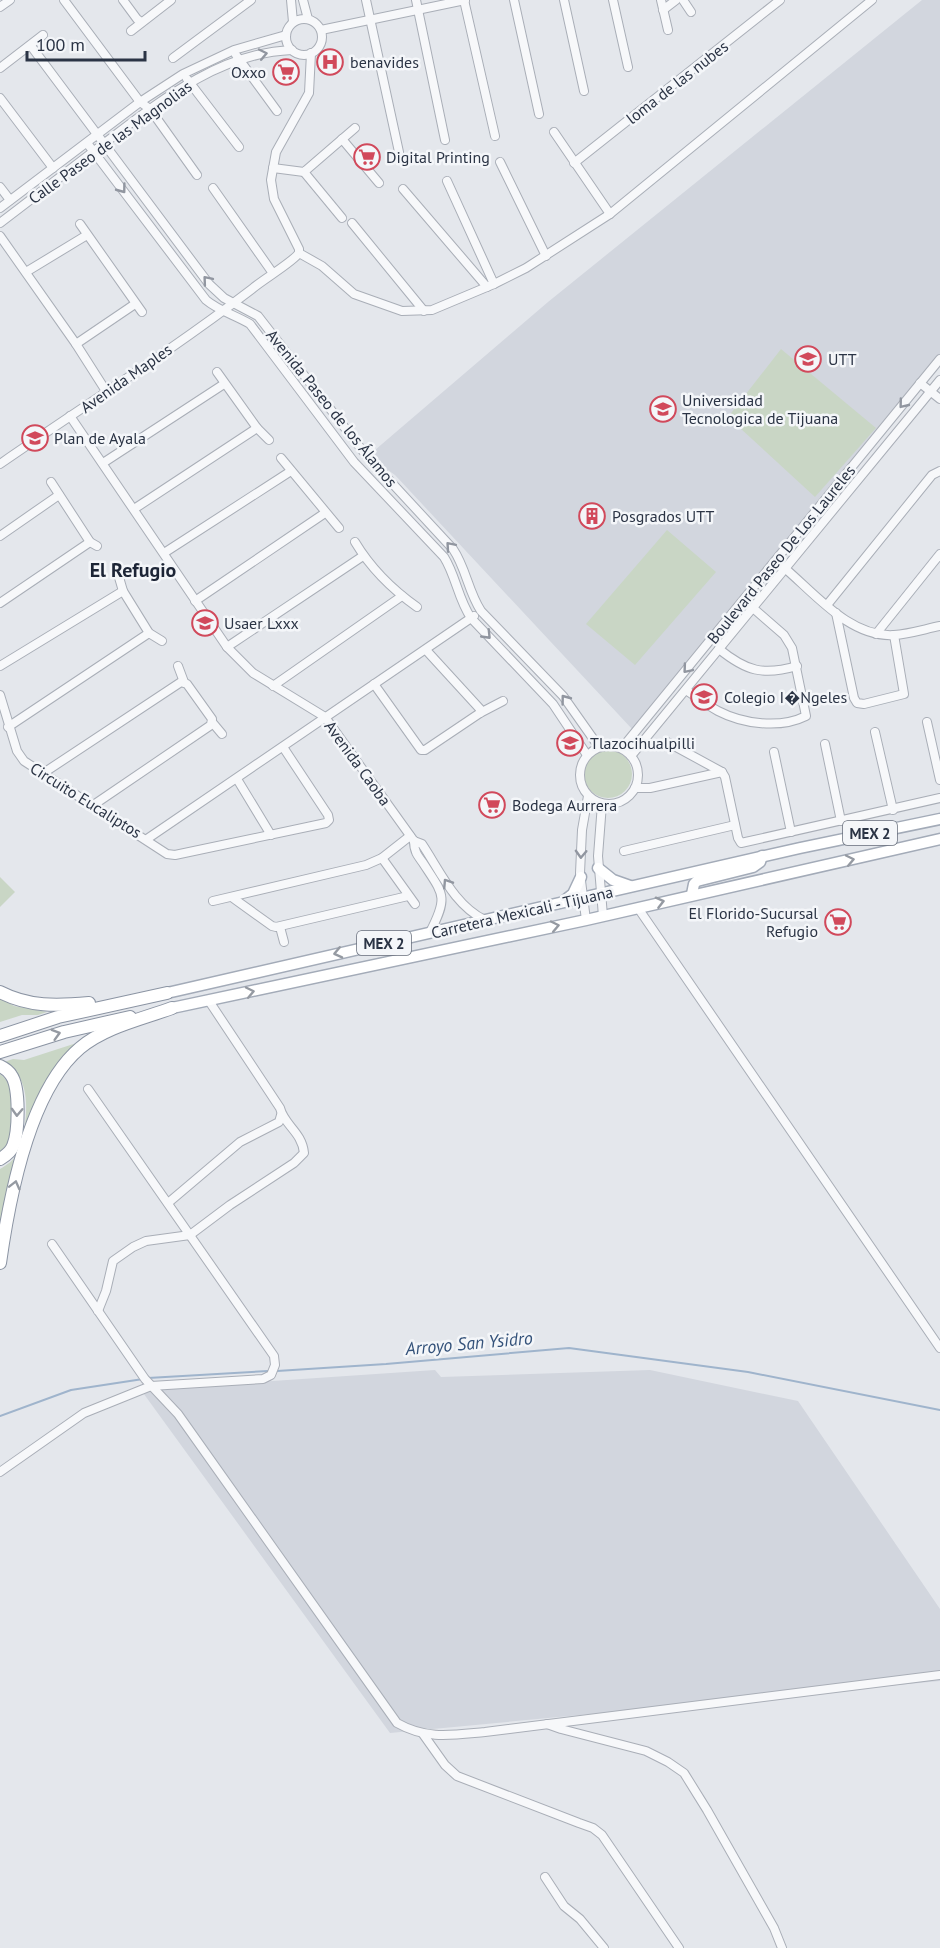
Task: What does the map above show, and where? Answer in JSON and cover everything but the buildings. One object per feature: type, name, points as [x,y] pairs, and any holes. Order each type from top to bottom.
[{"type":"highway","points":[[0,992],[25,1002],[51,1006],[167,993]]},
{"type":"highway","name":"Carretera Mexicali - Tijuana","points":[[0,1036],[58,1017],[167,993]]},
{"type":"highway","points":[[0,1263],[6,1225],[27,1139],[43,1097],[55,1076],[75,1053],[92,1040],[108,1031],[172,1008]]},
{"type":"highway","name":"Carretera Mexicali - Tijuana","points":[[0,1052],[64,1032],[172,1008]]},
{"type":"highway","points":[[0,1066],[12,1075],[15,1082],[17,1108],[14,1145],[0,1160]]},
{"type":"main road","name":"Carretera Mexicali - Tijuana","points":[[167,993],[762,856],[940,819]]},
{"type":"main road","name":"Carretera Mexicali - Tijuana","points":[[172,1008],[586,920],[940,839]]},
{"type":"main road","points":[[692,894],[697,881],[753,867],[760,862],[762,856]]},
{"type":"main road","points":[[598,868],[613,880],[633,887]]},
{"type":"main road","points":[[560,903],[573,894],[580,877]]},
{"type":"street","points":[[0,7],[10,0]]},
{"type":"street","points":[[64,0],[140,102],[150,109],[197,175]]},
{"type":"street","points":[[123,0],[137,20],[141,22]]},
{"type":"street","points":[[131,31],[171,0]]},
{"type":"street","points":[[173,58],[251,0]]},
{"type":"street","points":[[291,0],[293,22]]},
{"type":"street","points":[[303,0],[308,19]]},
{"type":"street","points":[[366,0],[399,152]]},
{"type":"street","points":[[416,0],[445,140]]},
{"type":"street","points":[[321,30],[464,0],[495,136]]},
{"type":"street","points":[[514,0],[539,114]]},
{"type":"street","points":[[564,0],[584,91]]},
{"type":"street","points":[[613,0],[628,67]]},
{"type":"street","points":[[661,0],[668,30]]},
{"type":"street","points":[[663,9],[676,0]]},
{"type":"street","points":[[683,0],[691,12]]},
{"type":"street","name":"loma de las nubes","points":[[574,163],[780,0]]},
{"type":"street","points":[[311,53],[309,93],[276,152],[271,180],[274,199],[299,253],[322,266],[354,294],[402,311],[424,311],[432,310],[491,285],[546,256],[610,214],[872,0]]},
{"type":"street","points":[[308,19],[321,30],[322,36],[319,46],[311,53],[298,53],[288,46],[287,30],[293,22],[308,19]]},
{"type":"street","points":[[0,68],[43,35]]},
{"type":"street","name":"Calle Paseo de las Magnolias","points":[[0,208],[140,102],[183,74],[286,35]]},
{"type":"street","name":"Avenida Paseo de los Álamos","points":[[30,46],[209,284],[224,298],[258,315],[366,455],[453,549],[472,597],[481,611],[563,696],[599,747]]},
{"type":"street","name":"Calle Paseo de las Magnolias","points":[[0,223],[189,82],[236,55],[292,50]]},
{"type":"street","points":[[236,55],[277,111]]},
{"type":"street","points":[[183,74],[239,147]]},
{"type":"street","points":[[162,88],[169,96]]},
{"type":"street","points":[[0,98],[53,168]]},
{"type":"street","points":[[304,172],[355,128]]},
{"type":"street","points":[[554,132],[610,214]]},
{"type":"street","points":[[342,139],[379,183]]},
{"type":"street","name":"Avenida Paseo de los Álamos","points":[[87,143],[206,300],[250,324],[354,462],[444,557],[463,607],[553,704],[587,755]]},
{"type":"street","points":[[500,162],[546,256]]},
{"type":"street","points":[[273,168],[304,172],[342,218]]},
{"type":"street","points":[[447,181],[491,285]]},
{"type":"street","points":[[0,187],[10,200]]},
{"type":"street","points":[[213,188],[272,273]]},
{"type":"street","points":[[403,189],[491,285]]},
{"type":"street","points":[[352,223],[424,311]]},
{"type":"street","points":[[80,224],[142,312]]},
{"type":"street","points":[[26,272],[87,235]]},
{"type":"street","points":[[0,236],[76,344],[106,392]]},
{"type":"street","name":"Avenida Maples","points":[[0,464],[223,311],[299,253]]},
{"type":"street","points":[[76,344],[135,304]]},
{"type":"street","name":"Boulevard Paseo De Los Laureles","points":[[622,748],[940,359]]},
{"type":"street","points":[[217,372],[257,428],[269,440]]},
{"type":"street","name":"Boulevard Paseo De Los Laureles","points":[[631,756],[940,380]]},
{"type":"street","points":[[920,383],[940,399]]},
{"type":"street","points":[[103,463],[224,384]]},
{"type":"street","name":"Avenida Caoba","points":[[70,416],[227,647],[253,674],[325,717],[412,838]]},
{"type":"street","points":[[134,509],[257,428]]},
{"type":"street","points":[[282,458],[339,528]]},
{"type":"street","points":[[164,554],[291,471]]},
{"type":"street","points":[[827,605],[932,475],[940,471]]},
{"type":"street","points":[[0,603],[93,544],[51,482]]},
{"type":"street","points":[[0,536],[59,495]]},
{"type":"street","points":[[195,600],[325,513]]},
{"type":"street","points":[[355,542],[363,556],[402,596],[417,607]]},
{"type":"street","points":[[876,634],[940,554]]},
{"type":"street","points":[[227,647],[363,556]]},
{"type":"street","points":[[776,561],[836,613],[852,624],[876,634],[894,635],[940,626]]},
{"type":"street","points":[[118,574],[123,591],[149,633],[162,641]]},
{"type":"street","points":[[0,666],[123,591]]},
{"type":"street","points":[[273,686],[402,596]]},
{"type":"street","points":[[686,690],[718,711],[747,722],[779,723],[806,716],[798,666],[789,642],[753,608]]},
{"type":"street","points":[[147,839],[481,611]]},
{"type":"street","points":[[836,613],[857,703],[864,704],[904,694],[894,635]]},
{"type":"street","points":[[8,727],[149,633]]},
{"type":"street","points":[[719,649],[735,662],[749,669],[766,672],[798,666]]},
{"type":"street","points":[[426,650],[480,709],[480,712]]},
{"type":"street","points":[[178,666],[184,682],[222,734]]},
{"type":"street","points":[[42,774],[184,682]]},
{"type":"street","points":[[374,684],[421,750],[480,712],[503,701]]},
{"type":"street","name":"Circuito Eucaliptos","points":[[0,695],[8,727],[17,751],[24,761],[167,854],[175,855],[326,823],[329,820],[328,815],[283,747]]},
{"type":"street","points":[[92,806],[211,725],[212,722]]},
{"type":"street","points":[[927,722],[940,780]]},
{"type":"street","points":[[875,732],[893,810]]},
{"type":"street","points":[[667,741],[722,772],[741,843],[940,798]]},
{"type":"street","points":[[825,744],[841,821]]},
{"type":"street","points":[[599,747],[622,748],[631,756],[638,771],[635,788],[631,794],[618,803],[602,804],[588,796],[579,780],[579,771],[587,755],[599,747]]},
{"type":"street","points":[[774,752],[791,832]]},
{"type":"street","points":[[635,788],[650,788],[722,772]]},
{"type":"street","points":[[237,779],[271,835]]},
{"type":"street","points":[[586,920],[580,877],[582,830],[588,796]]},
{"type":"street","points":[[602,804],[598,868],[603,916]]},
{"type":"street","points":[[624,851],[735,825]]},
{"type":"street","points":[[213,901],[366,866],[412,838]]},
{"type":"street","points":[[412,838],[422,844],[466,909],[485,920]]},
{"type":"street","points":[[412,838],[414,850],[441,891],[442,900],[438,917],[430,932]]},
{"type":"street","points":[[382,858],[415,904]]},
{"type":"street","points":[[233,898],[272,926],[280,927],[408,896]]},
{"type":"street","points":[[638,908],[940,1348]]},
{"type":"street","points":[[280,927],[284,942]]},
{"type":"street","points":[[98,1311],[113,1262],[133,1247],[146,1241],[190,1235],[230,1205],[294,1163],[304,1153],[303,1143],[282,1115],[280,1108],[209,1000]]},
{"type":"street","points":[[0,1472],[84,1413],[152,1386],[263,1379],[271,1375],[276,1365],[274,1356],[88,1089]]},
{"type":"street","points":[[168,1203],[240,1142],[279,1122],[282,1115]]},
{"type":"street","points":[[52,1244],[152,1386],[177,1414],[397,1723],[423,1734],[441,1736],[940,1676]]},
{"type":"street","points":[[546,1723],[561,1730],[646,1751],[669,1762],[684,1773],[774,1928],[782,1948]]},
{"type":"street","points":[[423,1734],[445,1765],[457,1776],[579,1822],[602,1835],[679,1948]]},
{"type":"street","points":[[544,1877],[564,1906],[580,1919],[604,1948]]},
{"type":"shaded area","name":"Universidad Tecnologica de Tijuana","points":[[922,0],[940,0],[940,362],[636,735],[395,475],[368,456],[548,302]]},
{"type":"shaded area","points":[[435,1370],[441,1377],[650,1370],[798,1401],[940,1609],[940,1681],[390,1733],[141,1390]]},
{"type":"green space","points":[[781,349],[876,428],[815,497],[728,417]]},
{"type":"green space","points":[[667,530],[716,572],[635,665],[586,624]]},
{"type":"green space","points":[[608,750],[625,757],[632,774],[625,791],[608,798],[591,791],[584,774],[591,757]]},
{"type":"green space","points":[[0,877],[15,892],[0,907]]},
{"type":"green space","points":[[0,998],[14,1006],[47,1012],[38,1015],[22,1015],[0,1022]]},
{"type":"green space","points":[[89,1039],[60,1064],[0,1231],[0,1169],[8,1164],[20,1150],[26,1116],[26,1098],[22,1081],[12,1067],[4,1062],[13,1059],[24,1060]]},
{"type":"green space","points":[[0,1074],[9,1086],[12,1095],[13,1124],[10,1140],[0,1157]]},
{"type":"waterway","name":"Arroyo San Ysidro","points":[[277,1371],[569,1348],[748,1372],[940,1410]]},
{"type":"waterway","name":"Arroyo San Ysidro","points":[[148,1378],[268,1371]]},
{"type":"waterway","name":"Arroyo San Ysidro","points":[[0,1416],[71,1390],[143,1379]]},
{"type":"place","name":"benavides","points":[[330,62]]},
{"type":"place","name":"Oxxo","points":[[286,72]]},
{"type":"place","name":"Digital Printing","points":[[367,157]]},
{"type":"place","name":"UTT","points":[[808,359]]},
{"type":"place","name":"Universidad Tecnologica de Tijuana","points":[[663,409]]},
{"type":"place","name":"Plan de Ayala","points":[[35,438]]},
{"type":"place","name":"Posgrados UTT","points":[[592,516]]},
{"type":"place","name":"Usaer Lxxx","points":[[205,623]]},
{"type":"place","name":"Colegio I�Ngeles","points":[[704,697]]},
{"type":"place","name":"Tlazocihualpilli","points":[[570,743]]},
{"type":"place","name":"Bodega Aurrera","points":[[492,805]]},
{"type":"place","name":"El Florido-Sucursal Refugio","points":[[838,922]]},
{"type":"district","name":"El Refugio","points":[[133,570]]}]
